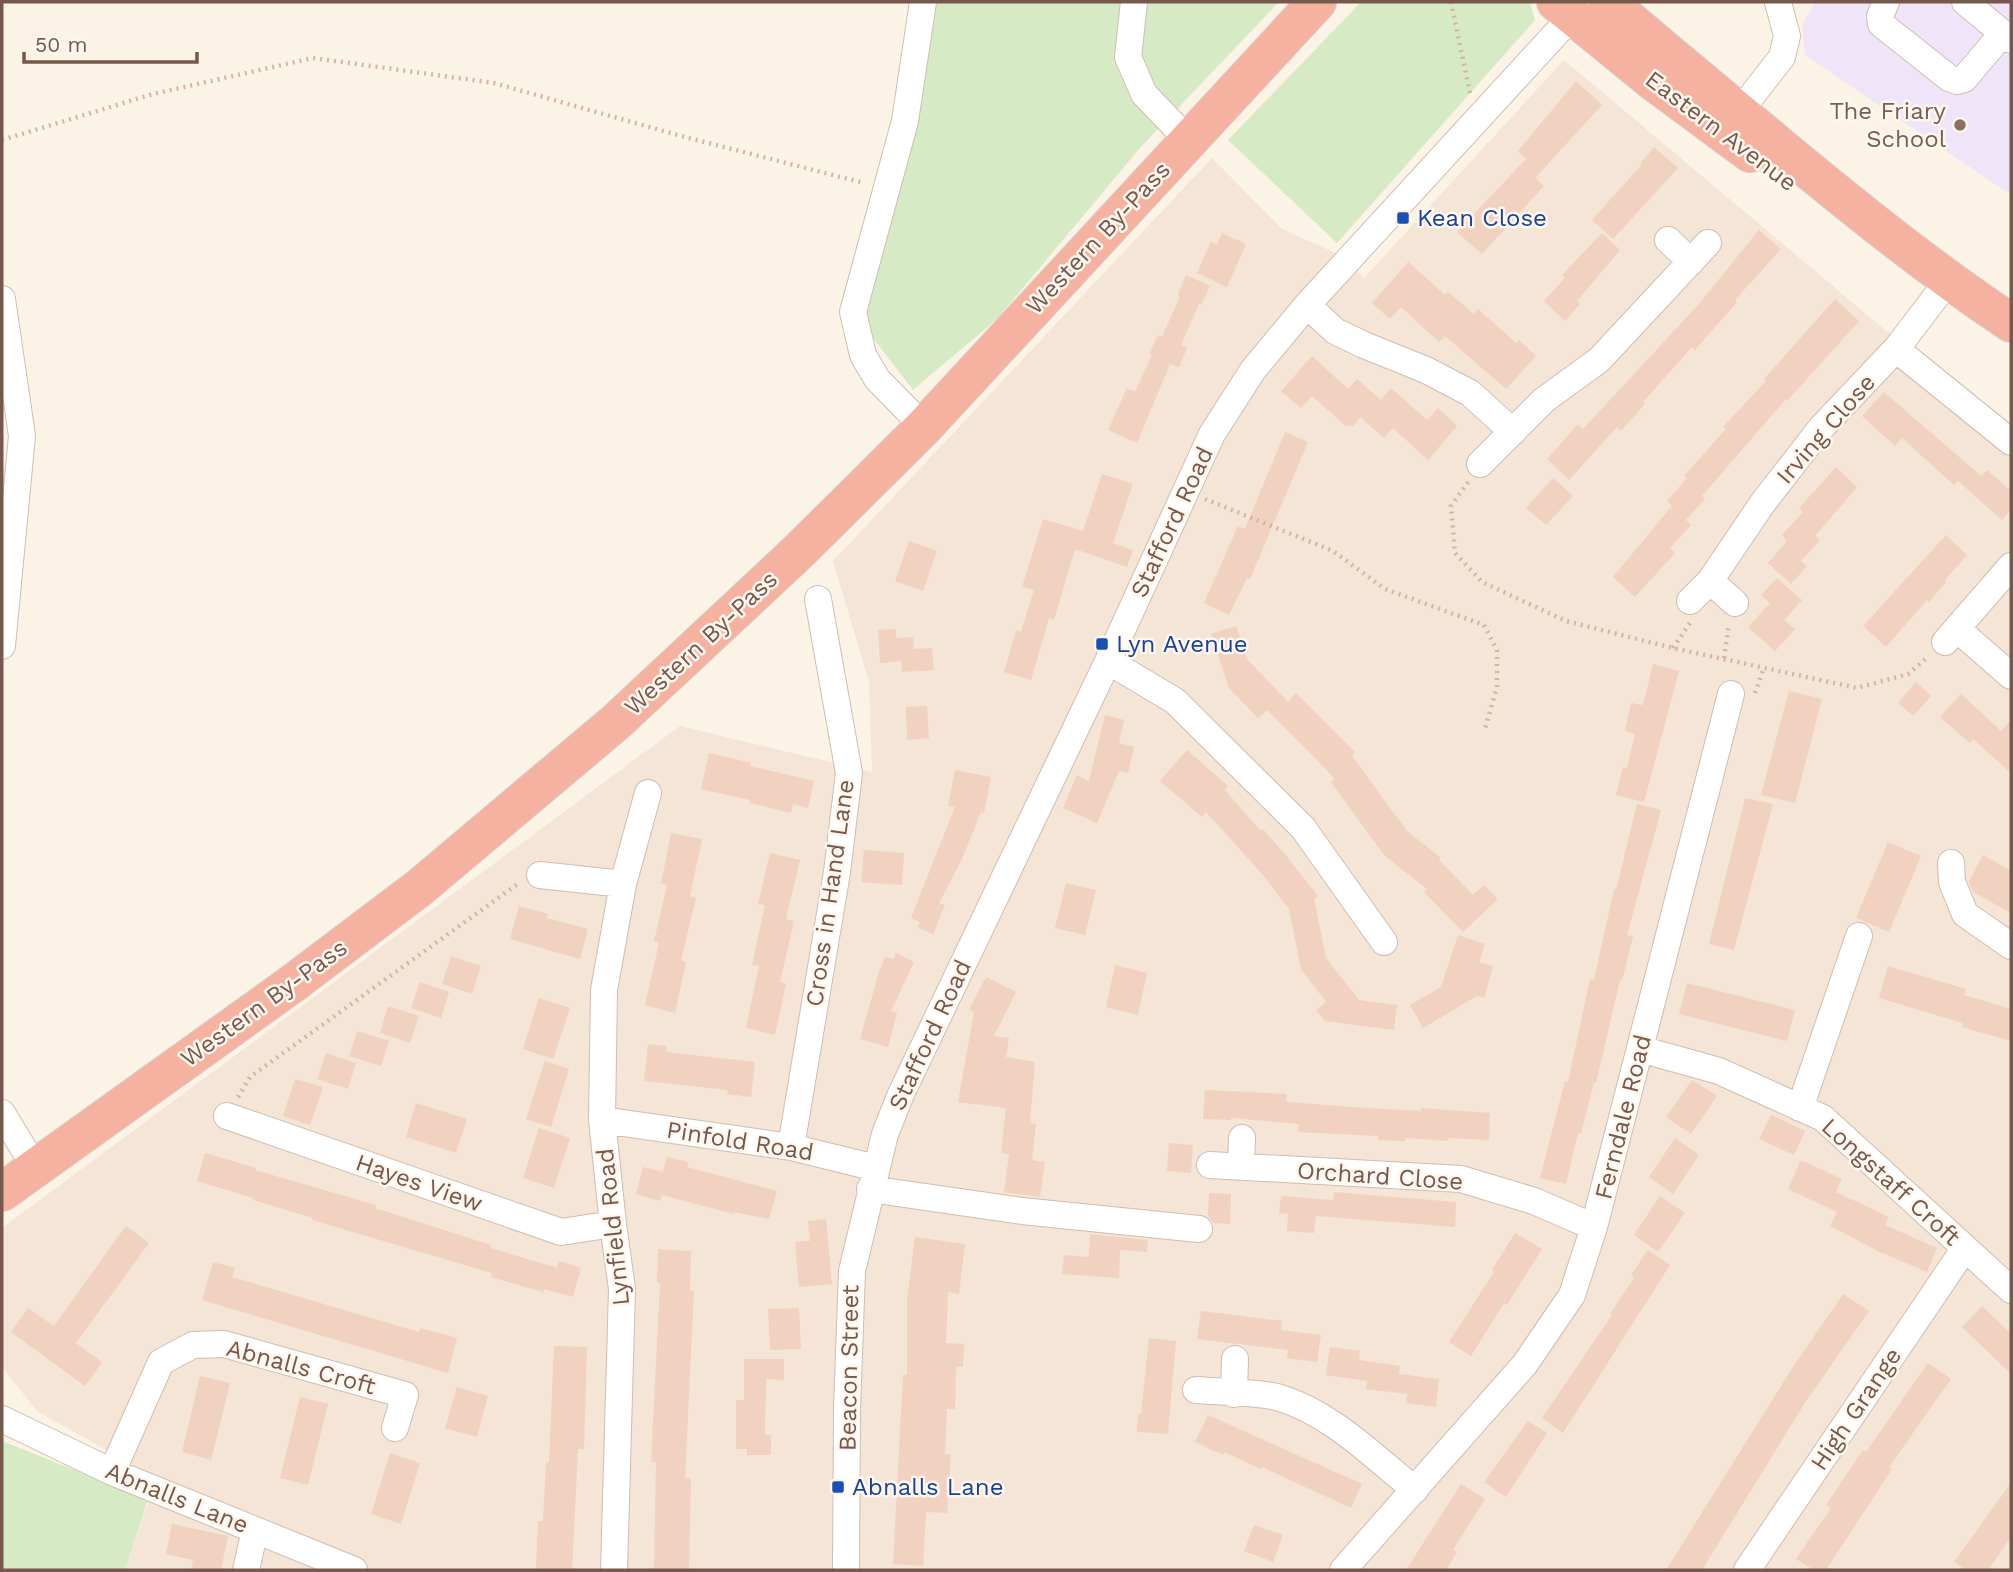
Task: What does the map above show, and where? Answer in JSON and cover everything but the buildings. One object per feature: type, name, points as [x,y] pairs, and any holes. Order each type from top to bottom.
[{"type":"highway","name":"Western By-Pass","points":[[2,1192],[292,984],[419,888],[616,722],[798,552],[924,427],[1317,2]]},
{"type":"highway","name":"Eastern Avenue","points":[[1608,2],[1898,243],[1948,281],[2011,323]]},
{"type":"highway","name":"Eastern Avenue","points":[[1571,6],[1654,82],[1812,199],[1898,243]]},
{"type":"street","points":[[923,2],[905,121],[853,312],[863,355],[877,379],[924,427]]},
{"type":"street","points":[[1134,2],[1128,57],[1144,94],[1188,140]]},
{"type":"street","points":[[1739,112],[1782,57],[1787,36],[1778,2]]},
{"type":"street","points":[[1886,2],[1880,16],[1881,24],[1949,78],[1957,81],[1964,79],[2007,36],[1965,2]]},
{"type":"street","name":"Stafford Road","points":[[873,1179],[885,1134],[901,1094],[1108,661],[1212,434],[1253,370],[1307,305],[1473,123],[1571,6]]},
{"type":"street","points":[[1480,464],[1544,400],[1599,360],[1700,253],[1668,240]]},
{"type":"street","name":"Irving Close","points":[[1690,601],[1710,581],[1762,504],[1821,428],[1896,349],[1948,281]]},
{"type":"street","points":[[2,299],[22,436],[2,646]]},
{"type":"street","points":[[1307,305],[1335,331],[1426,370],[1470,393],[1513,432]]},
{"type":"street","points":[[1896,349],[2011,442]]},
{"type":"street","points":[[2011,566],[1951,636],[2011,676]]},
{"type":"street","points":[[1710,581],[1734,601]]},
{"type":"street","name":"Cross in Hand Lane","points":[[790,1147],[837,872],[849,773],[818,599]]},
{"type":"street","points":[[1108,661],[1175,701],[1303,828],[1384,942]]},
{"type":"street","name":"Ferndale Road","points":[[1343,1570],[1525,1364],[1572,1295],[1594,1227],[1731,694]]},
{"type":"street","name":"Lynfield Road","points":[[614,1570],[622,1289],[612,1224],[602,1120],[604,990],[623,884],[648,793]]},
{"type":"street","points":[[1951,863],[1952,882],[1965,915],[2011,946]]},
{"type":"street","points":[[540,876],[623,884]]},
{"type":"street","points":[[1800,1108],[1859,936]]},
{"type":"street","name":"Longstaff Croft","points":[[1640,1049],[1719,1071],[1823,1118],[2011,1290]]},
{"type":"street","points":[[2,1114],[36,1169]]},
{"type":"street","name":"Hayes View","points":[[228,1116],[561,1232],[612,1224]]},
{"type":"street","name":"Pinfold Road","points":[[602,1120],[790,1147],[873,1179],[1022,1211],[1199,1229]]},
{"type":"street","points":[[1241,1166],[1242,1138]]},
{"type":"street","name":"Orchard Close","points":[[1210,1164],[1461,1179],[1534,1201],[1594,1227]]},
{"type":"street","name":"Beacon Street","points":[[846,1570],[847,1409],[852,1271],[873,1179]]},
{"type":"street","name":"High Grange","points":[[1747,1570],[1965,1248]]},
{"type":"street","name":"Abnalls Croft","points":[[112,1472],[160,1362],[194,1345],[224,1344],[405,1395],[395,1428]]},
{"type":"street","points":[[1234,1394],[1236,1359]]},
{"type":"street","points":[[1196,1390],[1276,1397],[1312,1412],[1341,1430],[1415,1490]]},
{"type":"street","name":"Abnalls Lane","points":[[2,1419],[112,1472],[354,1570]]},
{"type":"street","points":[[246,1570],[255,1530]]},
{"type":"path","points":[[1451,2],[1472,103],[1473,123]]},
{"type":"path","points":[[2,140],[153,94],[313,58],[494,83],[681,136],[886,189]]},
{"type":"path","points":[[1480,464],[1451,506],[1455,553],[1482,582],[1566,621],[1673,649],[1857,688],[1908,674],[1951,636]]},
{"type":"path","points":[[1186,491],[1334,551],[1385,589],[1483,625],[1497,650],[1497,687],[1484,732]]},
{"type":"path","points":[[1724,658],[1734,601]]},
{"type":"path","points":[[228,1116],[250,1077],[522,881],[540,876]]},
{"type":"shaded area","name":"The Friary School","points":[[1815,2],[2011,2],[2011,195],[1805,55],[1802,25]]},
{"type":"shaded area","points":[[1564,60],[1884,329],[2011,428],[2011,1570],[125,1570],[156,1478],[37,1411],[2,1367],[2,1228],[680,726],[872,772],[869,682],[833,561],[1212,158],[1282,229],[1342,256],[1364,278]]},
{"type":"green space","points":[[921,2],[1279,2],[1139,149],[997,319],[913,390],[853,312]]},
{"type":"green space","points":[[1361,2],[1530,2],[1535,20],[1337,243],[1228,140]]},
{"type":"green space","points":[[2,1441],[148,1499],[125,1570],[2,1570]]},
{"type":"place","name":"The Friary School","points":[[1960,125]]},
{"type":"place","name":"Kean Close","points":[[1403,218]]},
{"type":"place","name":"Lyn Avenue","points":[[1102,644]]},
{"type":"place","name":"Abnalls Lane","points":[[838,1487]]}]
